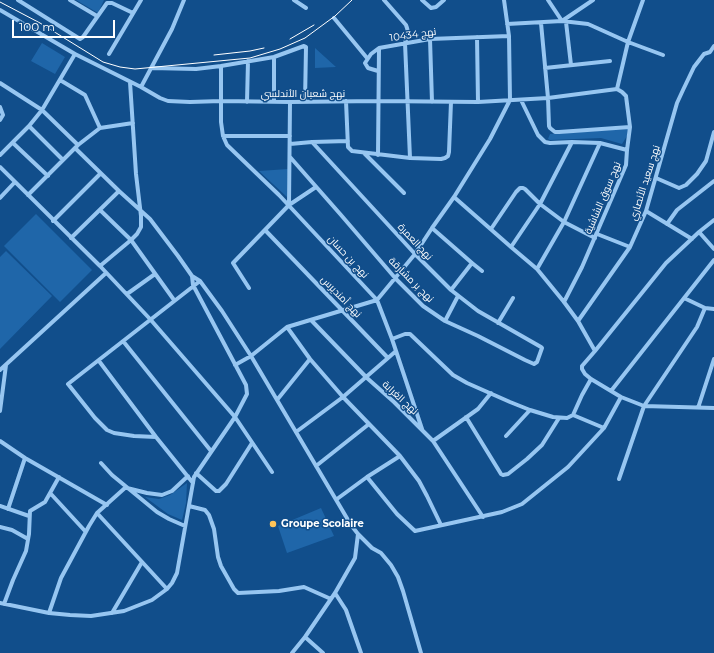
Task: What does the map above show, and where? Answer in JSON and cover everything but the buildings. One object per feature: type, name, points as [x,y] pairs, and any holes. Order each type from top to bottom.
[{"type":"street","points":[[18,0],[80,39],[105,5],[109,2],[133,14]]},
{"type":"street","points":[[70,0],[97,16]]},
{"type":"street","points":[[110,54],[141,0]]},
{"type":"street","points":[[141,87],[172,29],[184,0]]},
{"type":"street","points":[[294,0],[306,8]]},
{"type":"street","points":[[384,0],[406,25],[408,32],[405,43],[410,158]]},
{"type":"street","points":[[422,0],[431,8],[444,0]]},
{"type":"street","points":[[235,365],[251,356],[287,327],[342,309],[377,300],[396,279],[415,254],[490,139],[510,100],[509,36],[504,0]]},
{"type":"street","points":[[548,0],[564,22],[572,66]]},
{"type":"street","points":[[564,22],[594,0]]},
{"type":"street","points":[[627,150],[630,127],[626,96],[617,89],[628,42],[642,0]]},
{"type":"street","name":"نهج شعبان الأندلسي","points":[[0,10],[75,54],[168,101],[478,102],[548,98],[617,89]]},
{"type":"street","points":[[334,18],[367,58]]},
{"type":"street","points":[[508,24],[564,22],[588,24],[628,42],[663,55]]},
{"type":"street","points":[[541,23],[549,126],[552,130],[555,132],[630,127]]},
{"type":"street","name":"نهج 10434","points":[[378,154],[379,48],[430,39],[509,36]]},
{"type":"street","points":[[477,37],[478,102]]},
{"type":"street","points":[[430,39],[432,102]]},
{"type":"street","points":[[152,68],[196,69],[221,66],[274,57],[303,46],[306,48],[305,102]]},
{"type":"street","name":"نهج سعيد الأنصاري","points":[[578,321],[630,247],[646,211],[677,103],[694,66],[703,55],[710,52],[714,46]]},
{"type":"street","points":[[378,71],[366,67],[365,63],[367,58],[379,48]]},
{"type":"street","points":[[0,155],[29,126],[42,110],[75,54]]},
{"type":"street","points":[[274,57],[274,102]]},
{"type":"street","points":[[247,102],[248,61]]},
{"type":"street","points":[[545,68],[610,61]]},
{"type":"street","points":[[221,66],[223,136],[290,136]]},
{"type":"street","points":[[60,80],[84,95],[100,128]]},
{"type":"street","points":[[100,266],[131,240],[141,227],[141,211],[136,174],[130,82]]},
{"type":"street","points":[[0,83],[42,110],[100,174],[154,224],[192,276],[200,281],[222,310],[358,534],[372,548],[381,554],[391,565],[398,577],[421,653]]},
{"type":"street","name":"نهج سوق الشاشية","points":[[521,100],[541,139],[550,143],[600,143],[627,150],[626,165],[582,267],[564,302]]},
{"type":"street","points":[[346,101],[348,147],[352,151],[410,158],[441,159],[448,156],[451,102]]},
{"type":"street","points":[[289,205],[290,102]]},
{"type":"street","points":[[0,107],[4,115],[0,120]]},
{"type":"street","points":[[28,195],[76,146],[100,128],[133,123]]},
{"type":"street","points":[[123,125],[134,131]]},
{"type":"street","points":[[29,126],[63,160]]},
{"type":"street","points":[[656,178],[679,188],[686,185],[697,174],[706,161],[714,132]]},
{"type":"street","name":"نهج بن حسان","points":[[223,136],[231,149],[289,205],[377,300],[396,351]]},
{"type":"street","points":[[290,144],[312,142],[348,142]]},
{"type":"street","name":"نهج العمرة","points":[[312,142],[415,254],[451,290],[471,306],[541,347]]},
{"type":"street","points":[[511,248],[540,204],[572,142]]},
{"type":"street","points":[[13,143],[48,176]]},
{"type":"street","points":[[537,269],[564,222],[600,143]]},
{"type":"street","points":[[364,153],[404,193]]},
{"type":"street","name":"نهج بر مشارقة","points":[[290,157],[396,279],[423,306],[445,321],[534,364],[537,362],[542,348],[541,347]]},
{"type":"street","points":[[0,167],[100,266],[150,319],[235,417],[272,472]]},
{"type":"street","points":[[53,221],[100,174]]},
{"type":"street","points":[[666,224],[677,210],[714,181]]},
{"type":"street","points":[[0,198],[15,182]]},
{"type":"street","points":[[249,288],[233,264],[289,205],[316,187]]},
{"type":"street","points":[[491,229],[520,188],[526,189],[540,204],[564,222],[596,236],[630,247]]},
{"type":"street","points":[[71,238],[119,191]]},
{"type":"street","points":[[454,196],[511,248],[537,269],[578,321],[596,351]]},
{"type":"street","points":[[100,210],[131,240],[174,300]]},
{"type":"street","points":[[646,211],[692,238]]},
{"type":"street","points":[[714,220],[692,238],[666,263],[596,351],[582,366],[582,371],[591,379],[621,397],[644,406],[714,408]]},
{"type":"street","points":[[432,228],[482,271]]},
{"type":"street","name":"نهج أمنديرس","points":[[264,230],[388,358]]},
{"type":"street","points":[[699,232],[714,249]]},
{"type":"street","points":[[611,390],[714,260]]},
{"type":"street","points":[[451,290],[472,263]]},
{"type":"street","points":[[0,370],[106,273]]},
{"type":"street","points":[[127,294],[155,274]]},
{"type":"street","points":[[59,477],[51,494],[43,504],[30,510],[26,551],[2,603],[49,613],[70,616],[91,616],[124,611],[152,600],[167,589],[177,573],[196,473],[235,417],[246,397],[247,392],[246,385],[193,285],[192,276]]},
{"type":"street","points":[[156,437],[134,436],[114,433],[107,430],[95,418],[68,384],[200,281]]},
{"type":"street","points":[[445,321],[458,296]]},
{"type":"street","points":[[498,323],[513,298]]},
{"type":"street","points":[[684,298],[705,308],[714,309]]},
{"type":"street","points":[[619,479],[644,406],[697,327],[705,308]]},
{"type":"street","name":"نهج الغرابة","points":[[311,320],[367,378],[394,402],[433,441],[483,516]]},
{"type":"street","points":[[287,327],[310,359],[343,397],[400,456],[419,481],[441,525]]},
{"type":"street","points":[[392,339],[405,334],[410,334],[453,374],[468,383],[530,410],[559,418],[567,418],[573,415],[591,379]]},
{"type":"street","points":[[123,341],[211,451]]},
{"type":"street","points":[[296,432],[367,378],[396,351],[422,429]]},
{"type":"street","points":[[277,400],[310,359]]},
{"type":"street","points":[[698,408],[714,359]]},
{"type":"street","points":[[99,360],[156,437],[193,483]]},
{"type":"street","points":[[0,411],[6,365]]},
{"type":"street","points":[[433,441],[478,409],[491,394]]},
{"type":"street","points":[[367,477],[412,530],[418,531],[502,512],[522,504],[568,466],[604,428],[621,397]]},
{"type":"street","points":[[506,436],[530,410]]},
{"type":"street","points":[[573,415],[604,428]]},
{"type":"street","points":[[466,417],[503,475],[508,474],[542,445],[559,418]]},
{"type":"street","points":[[316,466],[369,424]]},
{"type":"street","points":[[0,441],[24,458],[107,505]]},
{"type":"street","points":[[196,473],[216,491],[219,491],[226,484],[252,443]]},
{"type":"street","points":[[337,499],[367,477],[400,456]]},
{"type":"street","points":[[8,509],[24,458]]},
{"type":"street","points":[[101,463],[126,487],[164,516],[185,526]]},
{"type":"street","points":[[126,487],[147,493],[162,495],[172,491],[188,476]]},
{"type":"street","points":[[49,613],[61,578],[85,531],[98,514],[126,487]]},
{"type":"street","points":[[51,494],[85,531]]},
{"type":"street","points":[[0,506],[29,516]]},
{"type":"street","points":[[189,506],[205,510],[209,515],[214,529],[218,557],[221,566],[238,594],[273,592],[304,587],[331,599]]},
{"type":"street","points":[[98,514],[167,589]]},
{"type":"street","points":[[0,527],[12,530],[28,539]]},
{"type":"street","points":[[292,653],[305,637],[335,593],[355,558],[358,534]]},
{"type":"street","points":[[112,613],[142,562]]},
{"type":"street","points":[[335,593],[346,610],[361,653]]},
{"type":"street","points":[[305,637],[323,653]]},
{"type":"shaded area","points":[[76,0],[104,0],[98,13]]},
{"type":"shaded area","points":[[42,43],[65,57],[55,74],[31,61]]},
{"type":"shaded area","points":[[315,48],[336,67],[315,68]]},
{"type":"shaded area","points":[[628,129],[627,136],[622,144],[601,138],[548,139],[550,134]]},
{"type":"shaded area","points":[[288,169],[287,197],[259,171]]},
{"type":"shaded area","points":[[36,214],[92,270],[60,302],[4,246]]},
{"type":"shaded area","points":[[6,251],[52,296],[0,349],[0,257]]},
{"type":"shaded area","points":[[187,483],[186,503],[182,520],[168,514],[145,497],[159,499],[170,495]]},
{"type":"shaded area","points":[[321,508],[334,536],[287,553],[278,526]]},
{"type":"tram line","points":[[0,2],[40,23],[103,62],[120,67],[135,69],[250,58],[280,49],[305,38],[335,16],[352,0]]},
{"type":"tram line","points":[[290,39],[314,25]]},
{"type":"tram line","points":[[214,55],[264,48]]},
{"type":"place","name":"Groupe Scolaire","points":[[273,524]]}]
